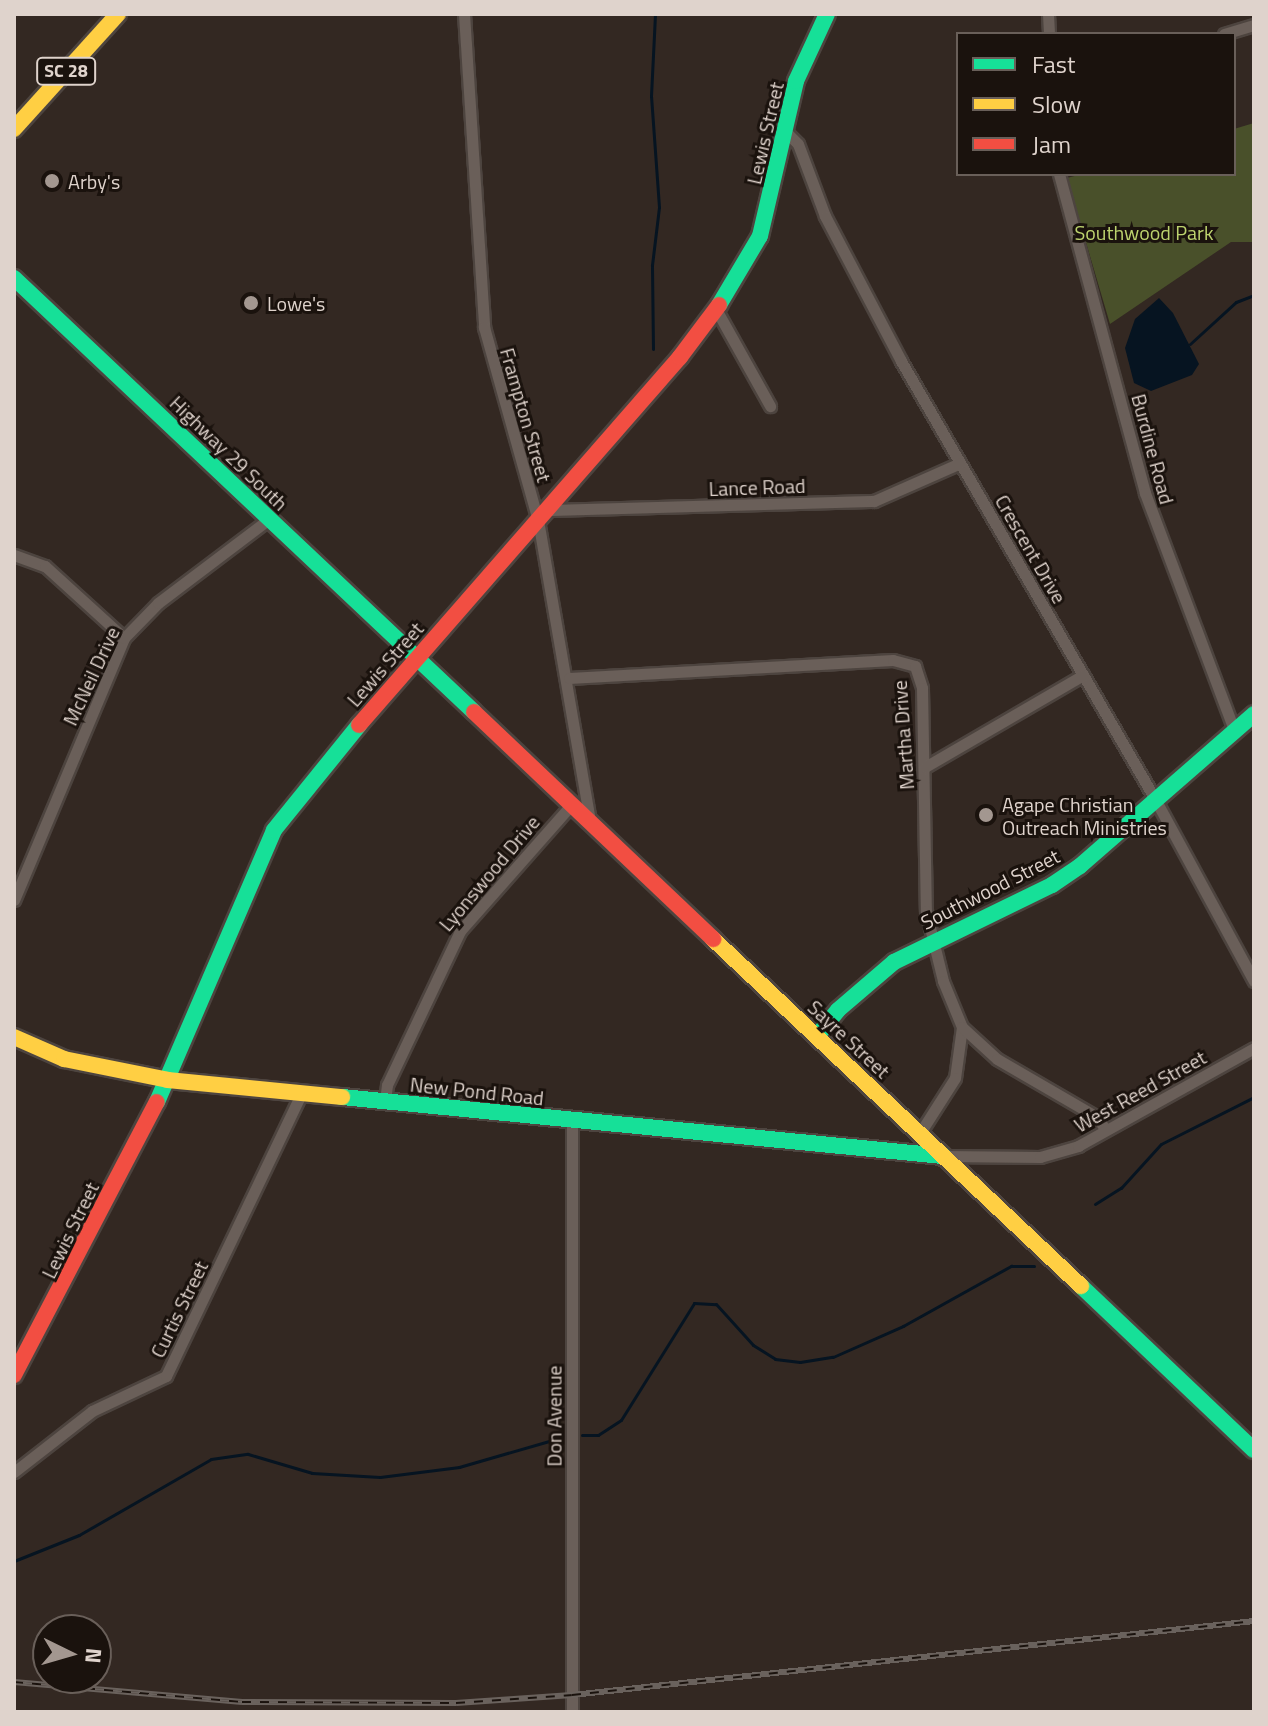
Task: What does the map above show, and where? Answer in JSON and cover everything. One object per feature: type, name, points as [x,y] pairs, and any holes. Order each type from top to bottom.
[{"type":"main road","name":"SC 28","points":[[14,129],[118,14]]},
{"type":"main road","name":"Lewis Street","points":[[14,1375],[168,1080],[274,830],[417,657],[717,311],[760,236],[806,55],[827,14]]},
{"type":"main road","name":"Highway 29 South","points":[[14,278],[417,657]]},
{"type":"main road","name":"Sayre Street","points":[[417,657],[1254,1450]]},
{"type":"main road","name":"Southwood Street","points":[[817,1036],[859,990],[930,941],[1052,885],[1155,799],[1233,727],[1254,714]]},
{"type":"main road","name":"New Pond Road","points":[[14,1037],[64,1059],[168,1080],[943,1156]]},
{"type":"street","name":"Frampton Street","points":[[464,14],[484,327],[542,515],[590,821]]},
{"type":"street","points":[[1231,32],[1254,25]]},
{"type":"street","name":"Crescent Drive","points":[[785,131],[804,158],[843,252],[960,463],[1155,799],[1254,981]]},
{"type":"street","name":"Burdine Road","points":[[1060,176],[1145,493],[1233,727]]},
{"type":"street","points":[[717,311],[770,406]]},
{"type":"street","name":"Lance Road","points":[[542,515],[874,501],[960,463]]},
{"type":"street","name":"McNeil Drive","points":[[14,900],[124,638],[158,603],[269,519]]},
{"type":"street","points":[[14,555],[45,566],[124,638]]},
{"type":"street","name":"Martha Drive","points":[[569,678],[901,660],[915,666],[922,688],[925,895],[930,941],[962,1027],[955,1078],[920,1133]]},
{"type":"street","points":[[925,767],[1083,675]]},
{"type":"street","name":"Lyonswood Drive","points":[[385,1101],[387,1085],[460,931],[572,804]]},
{"type":"street","points":[[962,1027],[997,1059],[1097,1117],[1105,1129]]},
{"type":"street","name":"West Reed Street","points":[[943,1156],[1040,1157],[1078,1146],[1254,1048]]},
{"type":"street","name":"Curtis Street","points":[[14,1472],[92,1411],[166,1376],[301,1094]]},
{"type":"street","name":"Don Avenue","points":[[572,1120],[572,1712]]},
{"type":"green space","name":"Southwood Park","points":[[1254,123],[1254,242],[1231,242],[1110,324],[1067,178],[1236,176],[1236,128]]},
{"type":"water","points":[[1159,298],[1173,313],[1199,364],[1192,375],[1151,391],[1134,383],[1125,348],[1135,319]]},
{"type":"waterway","points":[[653,349],[652,265],[659,207],[651,96],[655,14]]},
{"type":"waterway","points":[[1190,344],[1236,302],[1254,295]]},
{"type":"waterway","points":[[1095,1204],[1121,1188],[1161,1144],[1254,1097]]},
{"type":"waterway","points":[[582,1435],[598,1435],[621,1420],[694,1303],[716,1304],[753,1345],[775,1359],[800,1362],[833,1357],[903,1326],[1011,1266],[1034,1266]]},
{"type":"waterway","points":[[14,1561],[79,1535],[211,1459],[248,1454],[312,1473],[380,1477],[459,1467],[556,1439]]},
{"type":"railway","points":[[14,1682],[242,1702],[456,1703],[572,1695],[1254,1621]]},
{"type":"traffic: fast","points":[[719,305],[760,236],[796,81],[827,14]]},
{"type":"traffic: fast","points":[[14,278],[474,712]]},
{"type":"traffic: fast","points":[[817,1036],[838,1010],[894,962],[1052,885],[1080,866],[1254,714]]},
{"type":"traffic: fast","points":[[157,1102],[274,830],[359,725]]},
{"type":"traffic: fast","points":[[342,1097],[943,1156]]},
{"type":"traffic: fast","points":[[1081,1286],[1254,1450]]},
{"type":"traffic: slow","points":[[14,129],[118,14]]},
{"type":"traffic: slow","points":[[713,939],[1081,1286]]},
{"type":"traffic: slow","points":[[14,1037],[64,1059],[168,1080],[342,1097]]},
{"type":"traffic: jam","points":[[359,725],[680,357],[719,305]]},
{"type":"traffic: jam","points":[[474,712],[713,939]]},
{"type":"traffic: jam","points":[[14,1375],[157,1102]]},
{"type":"place","name":"Arby's","points":[[52,181]]},
{"type":"place","name":"Lowe's","points":[[251,303]]},
{"type":"place","name":"Agape Christian Outreach Ministries","points":[[986,815]]}]
